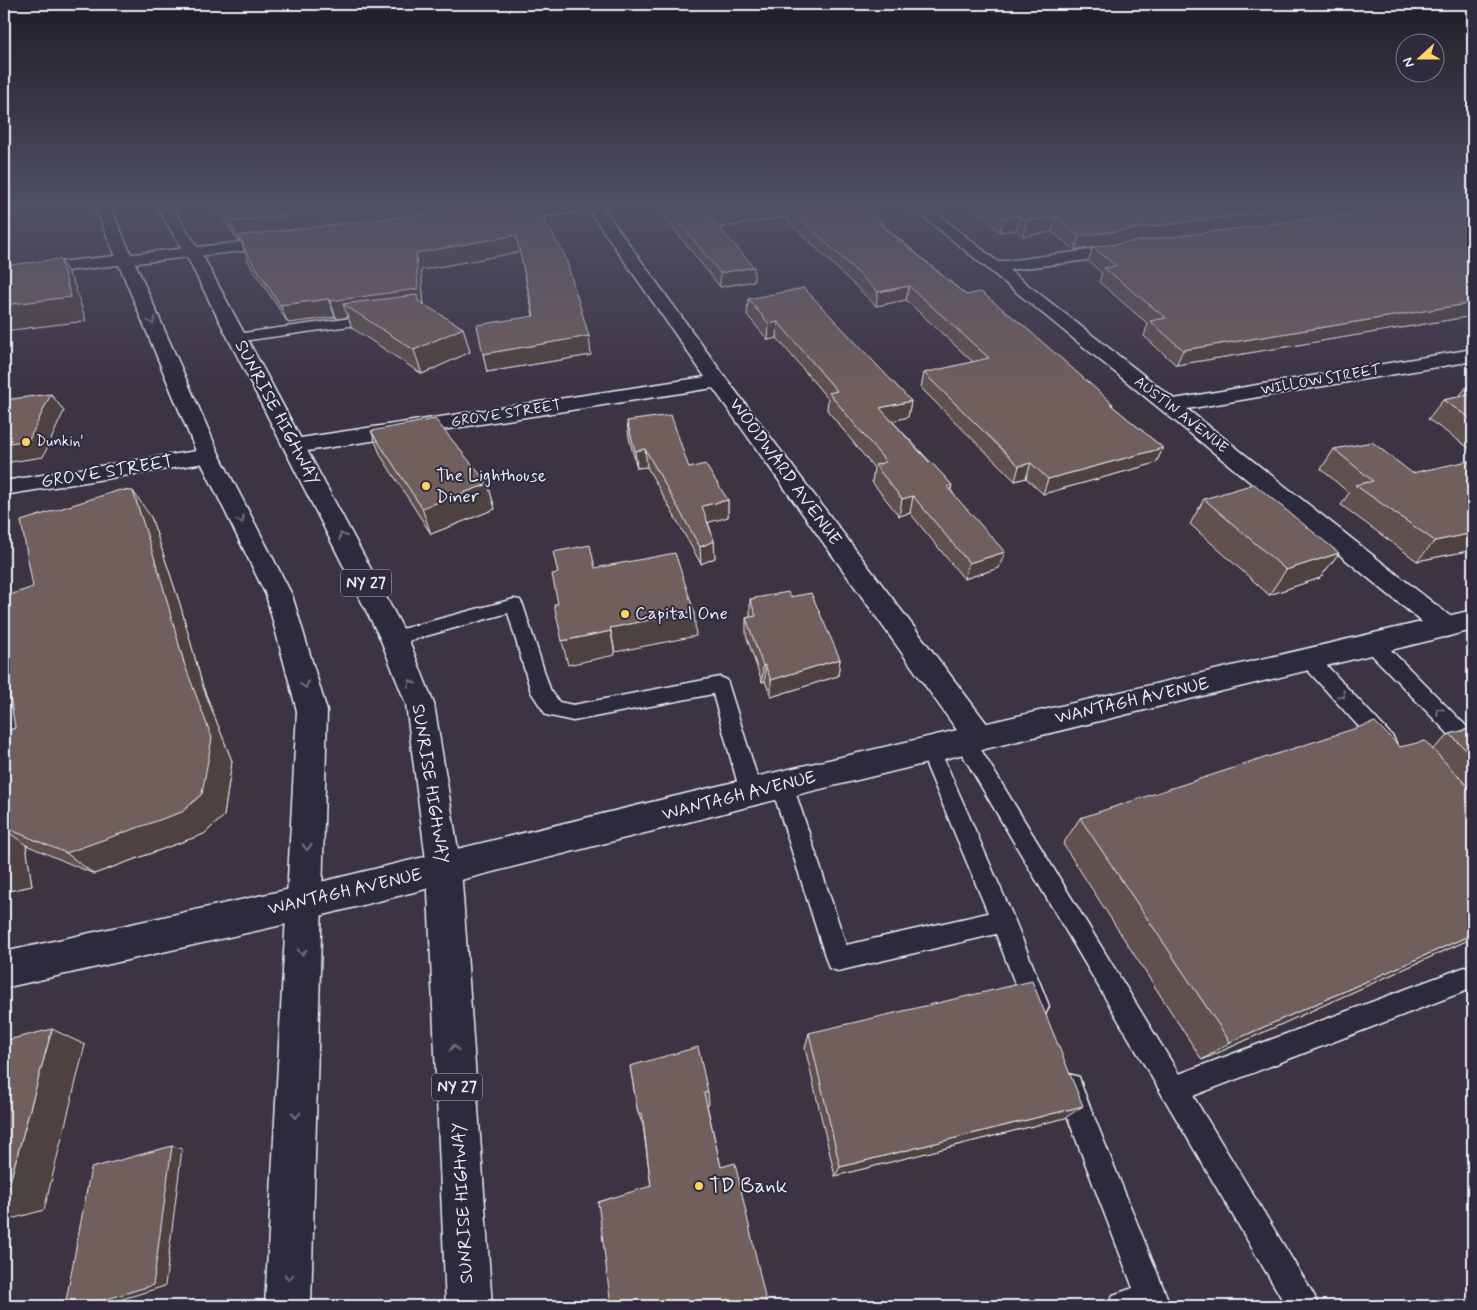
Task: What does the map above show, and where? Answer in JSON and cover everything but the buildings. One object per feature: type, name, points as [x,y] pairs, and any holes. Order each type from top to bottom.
[{"type":"main road","points":[[4,273],[78,265]]},
{"type":"main road","points":[[128,265],[209,456],[279,595],[312,711],[288,1306]]},
{"type":"main road","name":"SUNRISE HIGHWAY","points":[[199,265],[394,638],[420,704],[444,868],[469,1306]]},
{"type":"main road","name":"WOODWARD AVENUE","points":[[637,265],[973,739]]},
{"type":"main road","name":"AUSTIN AVENUE","points":[[993,265],[1170,406],[1460,624]]},
{"type":"main road","points":[[995,267],[1009,265]]},
{"type":"main road","name":"WILLOW STREET","points":[[1170,406],[1473,355]]},
{"type":"main road","name":"GROVE STREET","points":[[294,446],[718,381]]},
{"type":"main road","name":"GROVE STREET","points":[[4,488],[209,456]]},
{"type":"main road","name":"WANTAGH AVENUE","points":[[4,970],[304,903],[782,784],[1460,624]]},
{"type":"lane","points":[[236,338],[383,318]]},
{"type":"lane","points":[[394,638],[514,605],[541,692],[553,709],[573,713],[720,685],[751,792]]},
{"type":"lane","points":[[1374,644],[1473,746]]},
{"type":"lane","points":[[1309,659],[1401,759]]},
{"type":"lane","points":[[973,739],[1173,1090],[1303,1306]]},
{"type":"lane","points":[[930,750],[1003,921],[1046,1031]]},
{"type":"lane","points":[[782,784],[838,959],[1003,921]]},
{"type":"lane","points":[[1173,1090],[1473,976]]},
{"type":"lane","points":[[1061,1068],[1152,1297],[1124,1306]]},
{"type":"place","name":"Dunkin'","points":[[26,442]]},
{"type":"place","name":"The Lighthouse Diner","points":[[426,486]]},
{"type":"place","name":"Capital One","points":[[625,614]]},
{"type":"place","name":"TD Bank","points":[[699,1186]]}]
